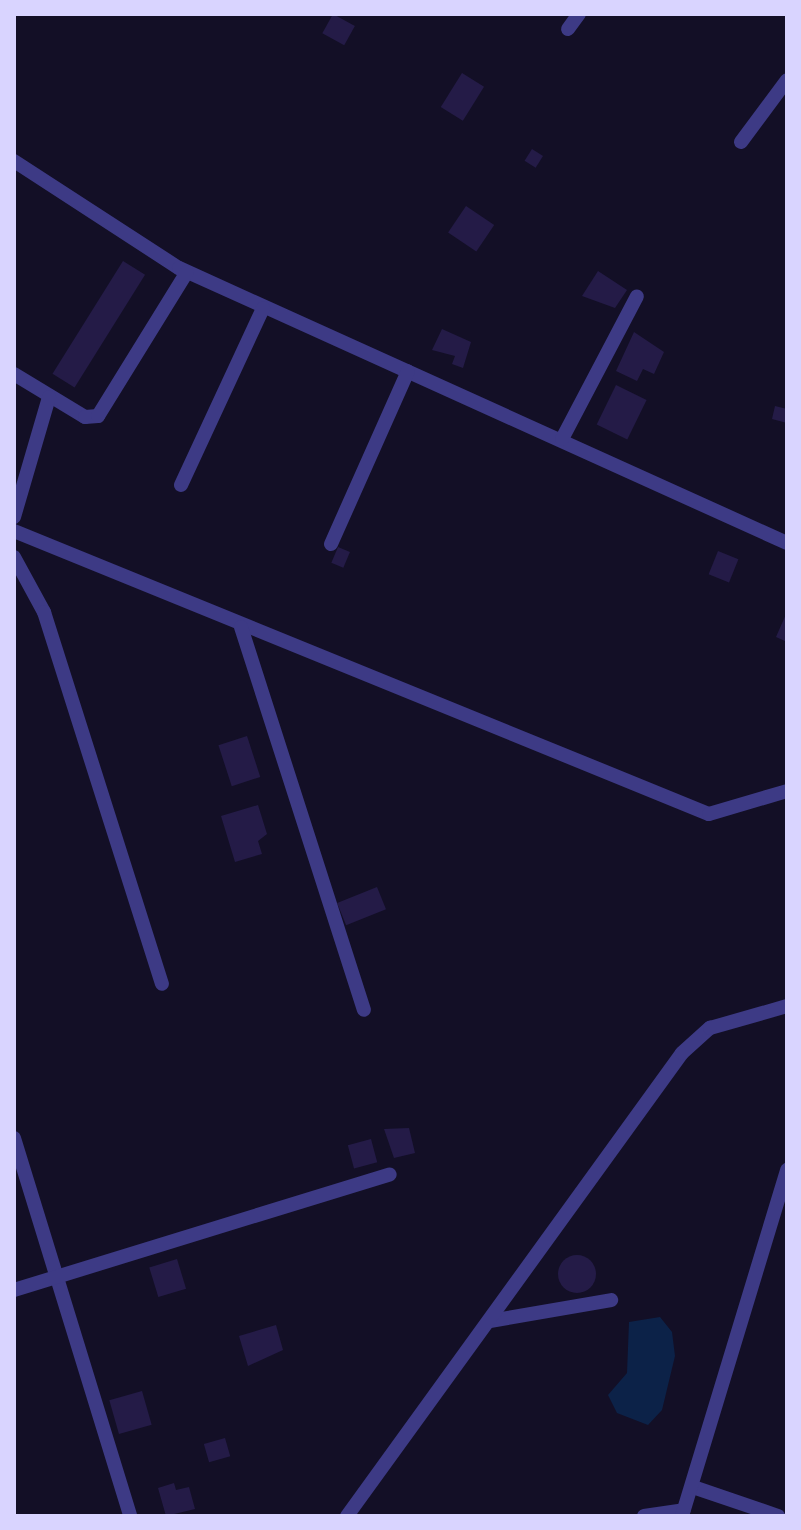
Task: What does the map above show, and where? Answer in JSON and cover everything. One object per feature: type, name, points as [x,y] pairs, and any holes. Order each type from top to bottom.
[{"type":"street","points":[[568,29],[579,14]]},
{"type":"street","points":[[741,142],[787,80]]},
{"type":"street","points":[[14,161],[187,272],[787,543]]},
{"type":"street","points":[[14,374],[85,417],[110,407],[187,272]]},
{"type":"street","points":[[562,439],[637,296]]},
{"type":"street","points":[[181,485],[263,308]]},
{"type":"street","points":[[331,544],[408,371]]},
{"type":"street","points":[[14,517],[49,397]]},
{"type":"street","points":[[14,531],[241,627],[709,814],[787,791]]},
{"type":"street","points":[[14,557],[44,612],[162,984]]},
{"type":"street","points":[[241,627],[364,1010]]},
{"type":"street","points":[[347,1516],[682,1053],[710,1028],[787,1006]]},
{"type":"street","points":[[14,1138],[130,1516]]},
{"type":"street","points":[[644,1516],[683,1513],[787,1170]]},
{"type":"street","points":[[14,1290],[390,1174]]},
{"type":"street","points":[[490,1321],[611,1300]]},
{"type":"street","points":[[693,1487],[778,1516]]},
{"type":"water","points":[[660,1317],[672,1332],[675,1356],[662,1410],[648,1425],[617,1413],[608,1395],[627,1373],[629,1322]]},
{"type":"building","points":[[333,14],[355,26],[344,45],[322,33]]},
{"type":"building","points":[[462,73],[484,87],[463,121],[441,107]]},
{"type":"building","points":[[532,149],[543,156],[536,168],[525,161]]},
{"type":"building","points":[[466,206],[494,225],[476,252],[448,233]]},
{"type":"building","points":[[123,261],[145,275],[75,388],[53,374]]},
{"type":"building","points":[[598,271],[627,290],[615,308],[582,296]]},
{"type":"building","points":[[442,329],[471,342],[463,368],[452,364],[455,356],[432,350]]},
{"type":"building","points":[[634,332],[664,352],[654,374],[643,369],[637,381],[616,371]]},
{"type":"building","points":[[616,385],[647,400],[627,439],[597,425]]},
{"type":"building","points":[[775,406],[787,409],[787,423],[772,419]]},
{"type":"building","points":[[338,547],[350,552],[343,568],[331,563]]},
{"type":"building","points":[[718,551],[738,559],[729,582],[709,574]]},
{"type":"building","points":[[787,612],[787,642],[776,637]]},
{"type":"building","points":[[247,736],[260,777],[232,786],[218,745]]},
{"type":"building","points":[[258,805],[267,834],[258,841],[262,854],[235,862],[221,816]]},
{"type":"building","points":[[377,887],[386,909],[346,925],[337,903]]},
{"type":"building","points":[[409,1128],[415,1153],[394,1158],[384,1129]]},
{"type":"building","points":[[371,1139],[377,1162],[354,1168],[348,1145]]},
{"type":"building","points":[[577,1255],[590,1261],[596,1274],[590,1287],[577,1293],[564,1287],[558,1274],[564,1261]]},
{"type":"building","points":[[177,1259],[186,1289],[158,1297],[149,1267]]},
{"type":"building","points":[[276,1325],[283,1350],[248,1366],[239,1336]]},
{"type":"building","points":[[142,1391],[152,1425],[119,1434],[109,1400]]},
{"type":"building","points":[[225,1438],[230,1456],[209,1462],[204,1444]]},
{"type":"building","points":[[174,1483],[176,1490],[189,1487],[195,1509],[166,1516],[158,1488]]}]
